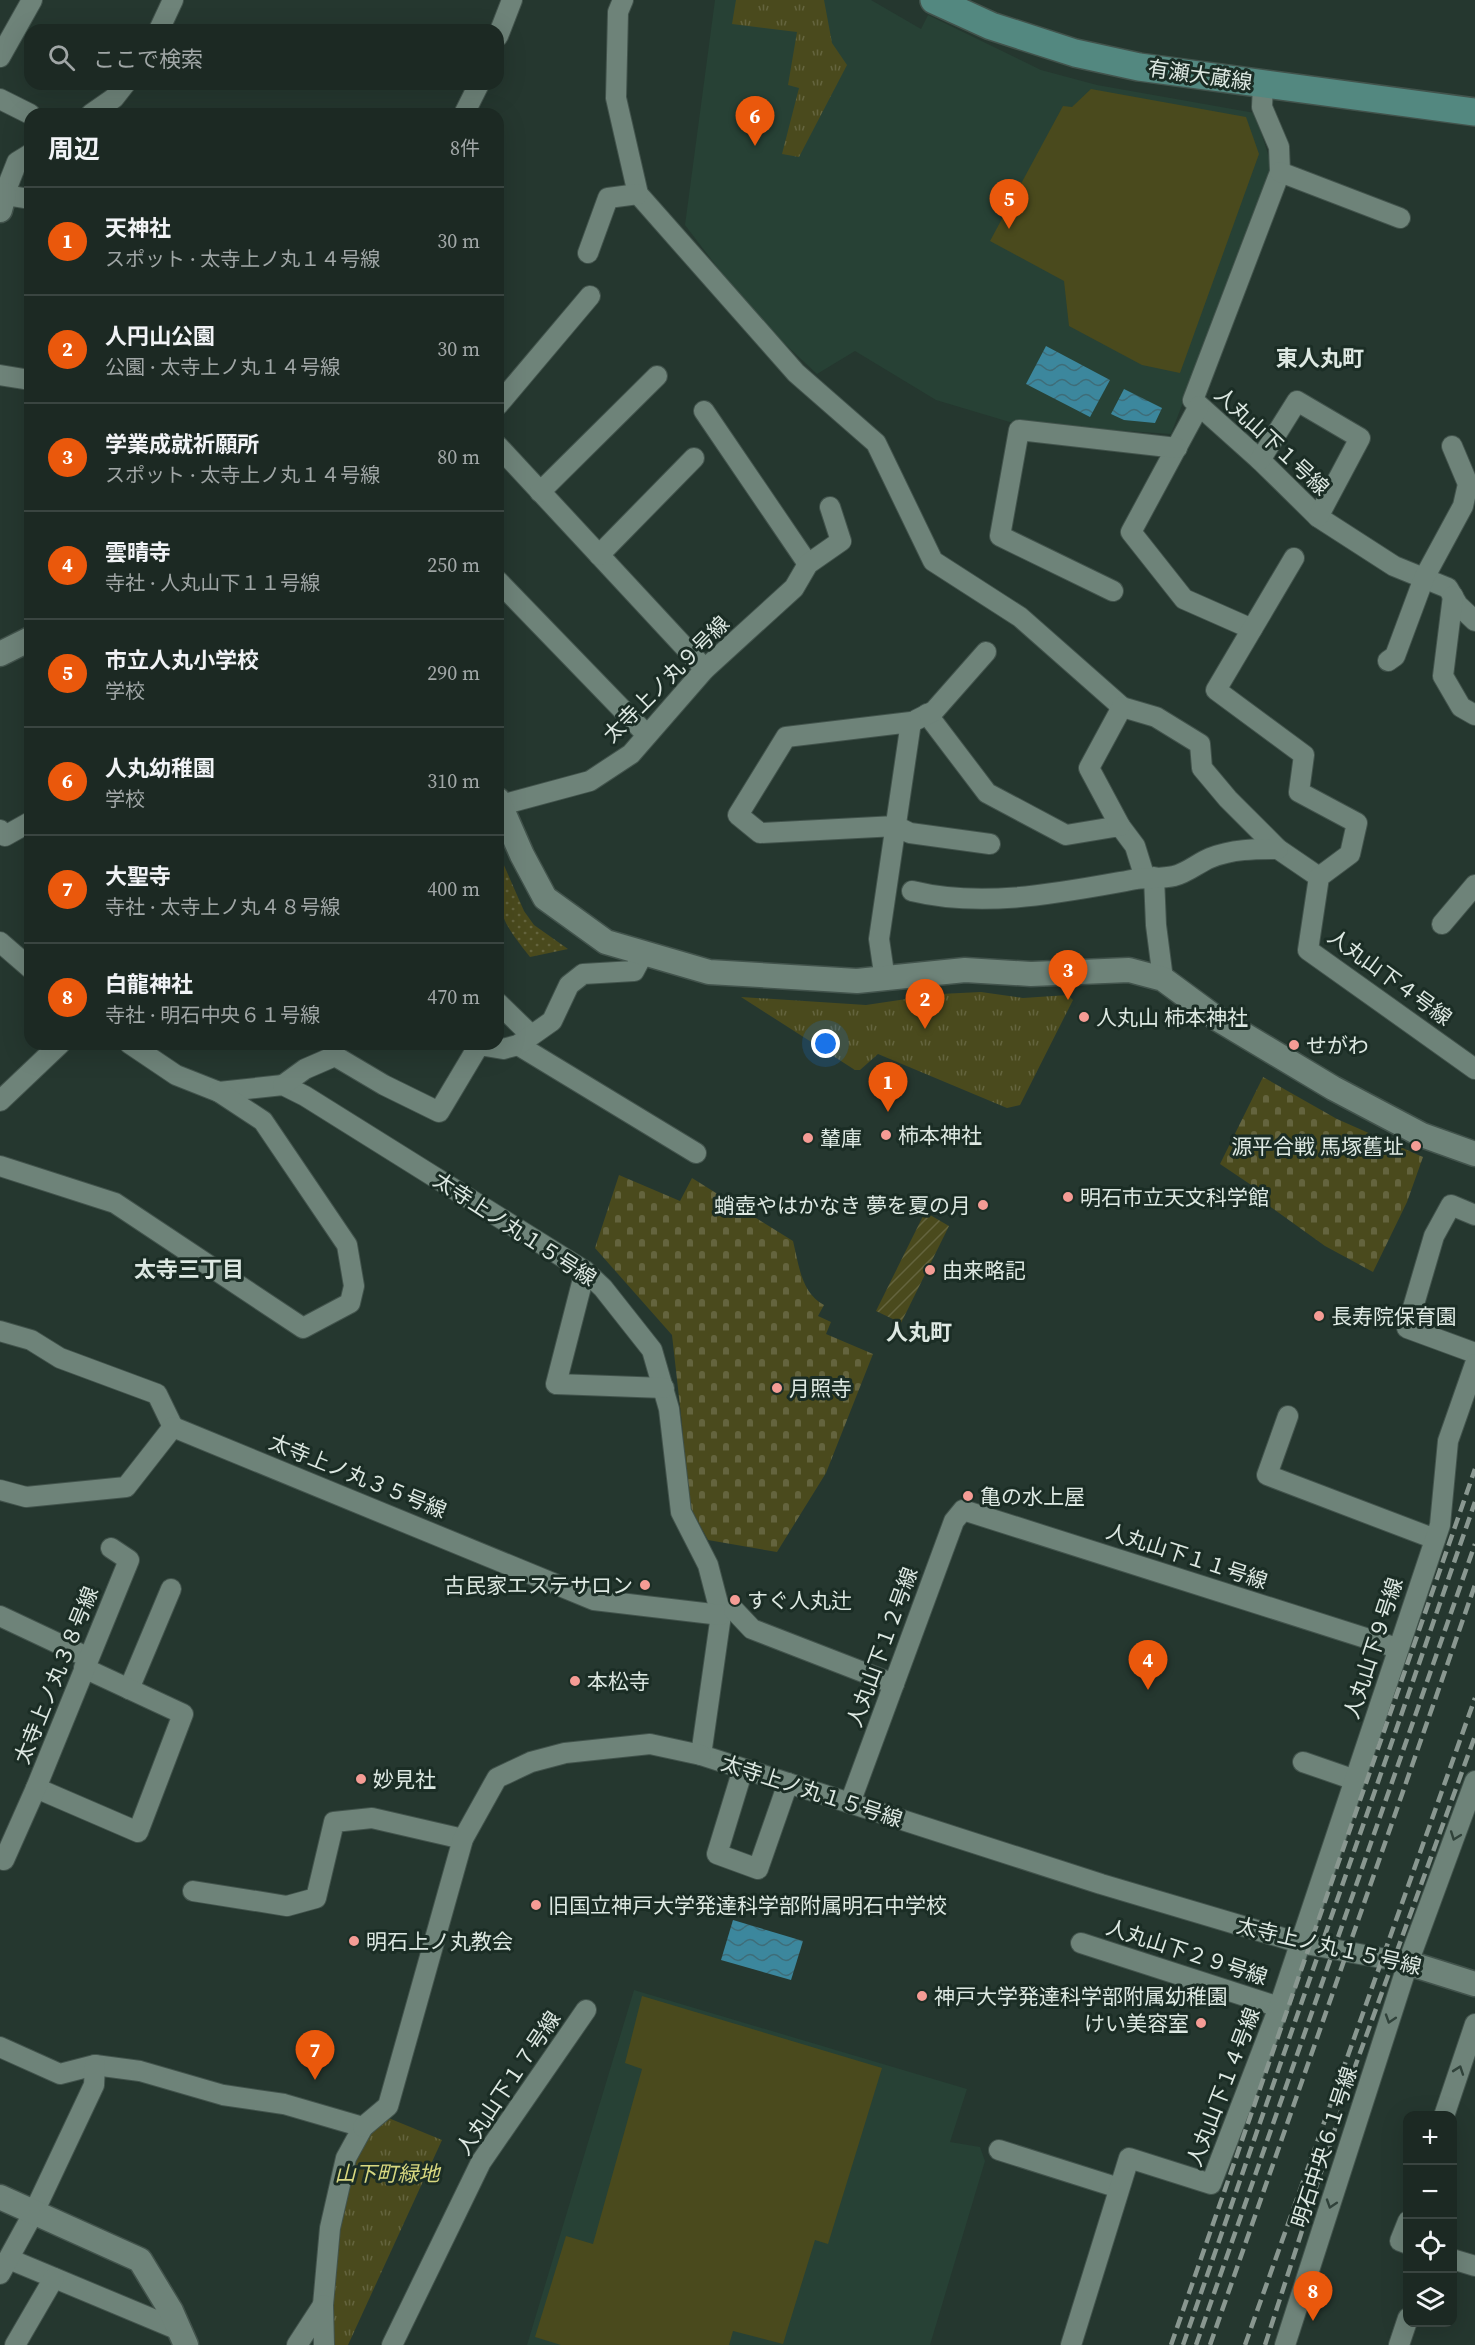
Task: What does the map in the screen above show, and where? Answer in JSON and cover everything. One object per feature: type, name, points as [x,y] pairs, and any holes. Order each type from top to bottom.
[{"type":"main road","name":"有瀬大蔵線","points":[[934,0],[991,26],[1075,53],[1139,67],[1475,112]]},
{"type":"street","points":[[0,57],[32,0]]},
{"type":"street","points":[[162,24],[173,0]]},
{"type":"street","points":[[503,24],[512,0]]},
{"type":"street","points":[[622,0],[618,12],[616,98],[638,194],[796,374],[876,443],[933,561],[1020,617],[1122,707],[1156,717],[1200,744],[1202,768],[1228,799],[1278,849],[1319,877],[1350,854],[1356,823],[1299,792],[1305,755],[1216,690],[1294,558]]},
{"type":"street","name":"人丸山下１号線","points":[[1263,84],[1262,107],[1279,147],[1280,172],[1193,400],[1260,460],[1318,517],[1394,566],[1448,588],[1458,605],[1475,621]]},
{"type":"street","points":[[100,108],[114,98],[120,90]]},
{"type":"street","points":[[467,108],[476,90]]},
{"type":"street","points":[[0,99],[24,111]]},
{"type":"street","points":[[24,158],[17,162],[1,200],[24,199]]},
{"type":"street","points":[[1280,172],[1400,218]]},
{"type":"street","points":[[588,253],[608,198],[638,194]]},
{"type":"street","points":[[504,398],[590,296]]},
{"type":"street","points":[[0,375],[24,379]]},
{"type":"street","points":[[540,492],[657,376]]},
{"type":"street","points":[[1260,460],[1298,401],[1360,438],[1318,517]]},
{"type":"street","points":[[1199,406],[1131,532],[1184,598],[1252,629]]},
{"type":"street","points":[[704,411],[808,564],[841,541],[830,507]]},
{"type":"street","points":[[1113,591],[1000,536],[1018,430],[1177,448]]},
{"type":"street","points":[[1388,660],[1395,656],[1424,578],[1463,506],[1468,484],[1452,446]]},
{"type":"street","points":[[504,453],[705,669]]},
{"type":"street","points":[[598,555],[694,458]]},
{"type":"street","name":"太寺上ノ丸９号線","points":[[504,802],[590,781],[631,754],[705,669],[794,588],[808,564]]},
{"type":"street","points":[[504,587],[647,735]]},
{"type":"street","points":[[1453,596],[1443,676],[1461,707],[1475,715]]},
{"type":"street","points":[[0,654],[24,642]]},
{"type":"street","points":[[986,652],[934,711],[919,718],[786,737],[738,815],[760,833],[896,826],[910,833],[990,844]]},
{"type":"street","points":[[1122,707],[1089,768],[1120,826],[1135,846],[1149,877],[1164,979]]},
{"type":"street","points":[[919,718],[987,793],[1066,835],[1120,826]]},
{"type":"street","points":[[885,980],[879,939],[896,826],[919,718]]},
{"type":"street","points":[[504,814],[545,898],[606,942],[710,972],[857,981],[885,980],[965,970],[1031,975],[1129,970],[1164,979],[1216,1018],[1333,1088],[1422,1135],[1475,1154]]},
{"type":"street","points":[[0,830],[5,836],[24,825]]},
{"type":"street","points":[[912,891],[942,898],[966,900],[1077,889],[1149,877],[1175,876],[1211,857],[1245,849],[1278,849]]},
{"type":"street","name":"人丸山下４号線","points":[[1319,877],[1308,950],[1475,1069]]},
{"type":"street","points":[[1442,924],[1475,885]]},
{"type":"street","points":[[0,942],[24,963]]},
{"type":"street","points":[[504,1049],[525,1040],[552,1021],[568,985],[584,974],[634,971],[643,954]]},
{"type":"street","points":[[504,1011],[525,1040],[696,1153]]},
{"type":"street","points":[[0,1101],[54,1050]]},
{"type":"street","points":[[0,1166],[115,1203],[303,1328],[350,1303],[354,1286],[347,1245],[263,1122],[219,1092],[176,1075],[139,1050]]},
{"type":"street","points":[[219,1092],[283,1085],[305,1069],[335,1056],[384,1085],[439,1112],[475,1050]]},
{"type":"street","name":"太寺上ノ丸１５号線","points":[[283,1085],[585,1271],[603,1288],[652,1350],[664,1388],[681,1512],[708,1565],[728,1612],[701,1755],[1101,1884],[1300,1943],[1408,1963],[1475,1984]]},
{"type":"street","points":[[1475,1215],[1451,1205],[1434,1236],[1407,1328],[1475,1353]]},
{"type":"street","points":[[585,1271],[556,1384],[664,1388]]},
{"type":"street","points":[[0,1331],[31,1340],[60,1358],[157,1394],[173,1427],[126,1487],[26,1497],[0,1490]]},
{"type":"street","name":"人丸山下９号線","points":[[1300,1943],[1440,1525],[1448,1441],[1475,1364]]},
{"type":"street","points":[[1288,1416],[1267,1475],[1435,1539]]},
{"type":"street","name":"太寺上ノ丸３５号線","points":[[173,1427],[594,1600],[728,1612]]},
{"type":"street","name":"人丸山下１１号線","points":[[963,1510],[1397,1648]]},
{"type":"street","name":"人丸山下１２号線","points":[[850,1803],[954,1521],[963,1510]]},
{"type":"street","name":"太寺上ノ丸３８号線","points":[[4,1860],[36,1788],[129,1560],[111,1548]]},
{"type":"street","points":[[129,1689],[171,1589]]},
{"type":"street","points":[[728,1612],[752,1629],[894,1684]]},
{"type":"street","points":[[0,1616],[129,1689],[183,1714],[138,1832],[36,1788]]},
{"type":"street","points":[[324,2345],[323,2305],[330,2228],[346,2158],[363,2127],[388,2106],[463,1839],[497,1778],[531,1762],[565,1753],[650,1744],[701,1755]]},
{"type":"street","points":[[1303,1762],[1355,1780]]},
{"type":"street","points":[[743,1769],[717,1854],[758,1869],[788,1783]]},
{"type":"street","name":"明石中央６１号線","points":[[1285,2345],[1408,1963],[1475,1781]]},
{"type":"street","points":[[193,1891],[287,1906],[316,1898],[334,1822],[372,1818],[463,1839]]},
{"type":"street","name":"人丸山下２９号線","points":[[1081,1943],[1279,2007]]},
{"type":"street","name":"人丸山下１４号線","points":[[1071,2345],[1129,2158],[1211,2184],[1279,2007],[1300,1943]]},
{"type":"street","name":"人丸山下１７号線","points":[[392,2345],[481,2162],[586,2010]]},
{"type":"street","points":[[1445,2111],[1475,2024]]},
{"type":"street","points":[[0,2047],[60,2074],[95,2065],[140,2072],[223,2095],[284,2104],[363,2127]]},
{"type":"street","points":[[95,2065],[94,2085],[34,2212],[4,2267],[54,2278],[182,2338]]},
{"type":"street","points":[[999,2151],[1119,2188]]},
{"type":"street","points":[[0,2197],[140,2260],[182,2338]]},
{"type":"street","points":[[1457,2261],[1475,2266]]},
{"type":"street","points":[[15,2345],[54,2278]]},
{"type":"street","points":[[297,2345],[323,2305]]},
{"type":"street","points":[[1399,2345],[1404,2327]]},
{"type":"shaded area","points":[[715,0],[871,0],[921,29],[928,15],[1041,70],[1097,85],[1255,113],[1272,167],[1171,434],[1013,423],[936,400],[855,351],[817,374],[753,314],[685,225]]},
{"type":"shaded area","points":[[634,1990],[967,2089],[950,2142],[980,2147],[985,2161],[930,2345],[527,2345]]},
{"type":"green space","points":[[736,0],[824,0],[832,43],[847,65],[799,157],[782,154],[799,88],[788,85],[797,32],[732,24]]},
{"type":"green space","points":[[1091,89],[1246,117],[1259,154],[1180,373],[1142,365],[1069,326],[1064,281],[990,241],[1063,106],[1072,107]]},
{"type":"green space","points":[[504,865],[524,911],[534,925],[568,949],[530,957],[504,917]]},
{"type":"green space","points":[[981,992],[1023,998],[1068,995],[1073,1000],[1020,1105],[1007,1108],[878,1054],[860,1070],[855,1070],[741,997],[866,1005],[940,994]]},
{"type":"green space","points":[[1263,1077],[1337,1119],[1423,1157],[1407,1202],[1373,1272],[1325,1246],[1265,1203],[1269,1197],[1220,1164]]},
{"type":"green space","name":"月照寺","points":[[619,1175],[680,1201],[692,1178],[793,1241],[802,1278],[810,1293],[824,1305],[818,1316],[831,1322],[826,1334],[873,1354],[826,1473],[777,1552],[708,1540],[688,1503],[672,1335],[595,1248]]},
{"type":"green space","points":[[925,1212],[949,1226],[901,1323],[876,1311]]},
{"type":"green space","points":[[642,1996],[882,2068],[828,2244],[815,2240],[783,2344],[733,2331],[729,2345],[561,2345],[535,2337],[566,2236],[593,2244],[642,2069],[625,2063]]},
{"type":"green space","name":"山下町緑地","points":[[386,2117],[442,2140],[348,2345],[331,2345],[329,2320],[338,2235],[351,2162],[367,2134]]},
{"type":"water","points":[[1046,346],[1110,380],[1090,417],[1026,384]]},
{"type":"water","points":[[1124,389],[1162,408],[1155,423],[1124,420],[1111,414]]},
{"type":"water","points":[[733,1920],[803,1941],[791,1980],[721,1960]]},
{"type":"railway","points":[[1171,2345],[1475,1469]]},
{"type":"railway","points":[[1183,2345],[1475,1502]]},
{"type":"railway","points":[[1196,2345],[1475,1544]]},
{"type":"railway","points":[[1210,2345],[1475,1585]]},
{"type":"railway","points":[[1245,2345],[1475,1698]]},
{"type":"railway","points":[[1265,2345],[1356,2064],[1475,1736]]},
{"type":"place","name":"人丸幼稚園","points":[[755,146]]},
{"type":"place","name":"市立人丸小学校","points":[[1009,229]]},
{"type":"place","name":"学業成就祈願所","points":[[1068,1000]]},
{"type":"place","name":"人丸山 柿本神社","points":[[1084,1017]]},
{"type":"place","name":"人円山公園","points":[[925,1029]]},
{"type":"place","name":"せがわ","points":[[1294,1045]]},
{"type":"place","name":"天神社","points":[[888,1112]]},
{"type":"place","name":"柿本神社","points":[[886,1135]]},
{"type":"place","name":"輦庫","points":[[808,1138]]},
{"type":"place","name":"源平合戦 馬塚舊址","points":[[1416,1146]]},
{"type":"place","name":"明石市立天文科学館","points":[[1068,1197]]},
{"type":"place","name":"蛸壺やはかなき 夢を夏の月","points":[[983,1205]]},
{"type":"place","name":"由来略記","points":[[930,1270]]},
{"type":"place","name":"長寿院保育園","points":[[1319,1316]]},
{"type":"place","name":"月照寺","points":[[777,1388]]},
{"type":"place","name":"亀の水上屋","points":[[968,1496]]},
{"type":"place","name":"古民家エステサロン","points":[[645,1585]]},
{"type":"place","name":"すぐ人丸辻","points":[[735,1600]]},
{"type":"place","name":"本松寺","points":[[575,1681]]},
{"type":"place","name":"雲晴寺","points":[[1148,1690]]},
{"type":"place","name":"妙見社","points":[[361,1779]]},
{"type":"place","name":"旧国立神戸大学発達科学部附属明石中学校","points":[[536,1905]]},
{"type":"place","name":"明石上ノ丸教会","points":[[354,1941]]},
{"type":"place","name":"神戸大学発達科学部附属幼稚園","points":[[922,1996]]},
{"type":"place","name":"けい美容室","points":[[1201,2023]]},
{"type":"place","name":"大聖寺","points":[[315,2080]]},
{"type":"place","name":"白龍神社","points":[[1313,2321]]},
{"type":"district","name":"東人丸町","points":[[1320,358]]},
{"type":"district","name":"太寺三丁目","points":[[189,1269]]},
{"type":"district","name":"人丸町","points":[[919,1332]]}]
